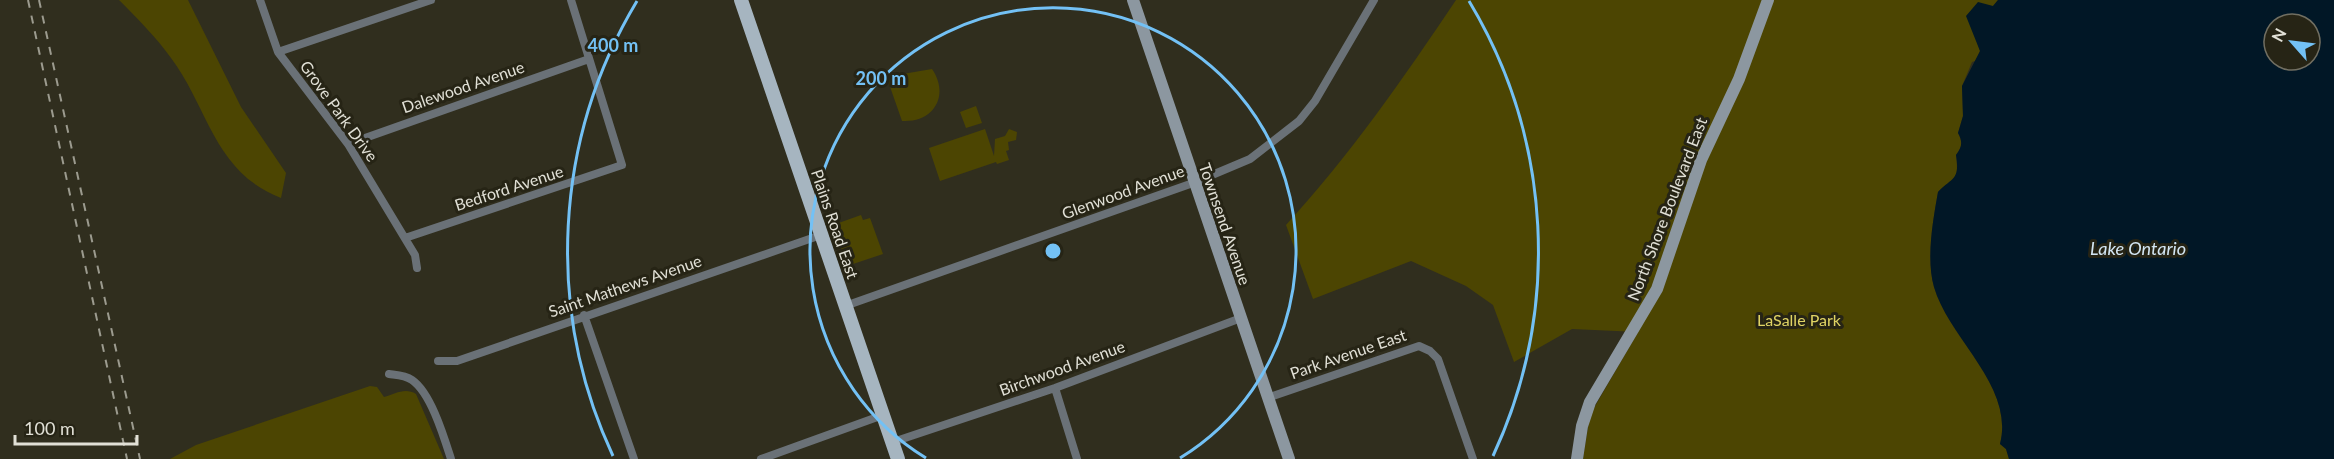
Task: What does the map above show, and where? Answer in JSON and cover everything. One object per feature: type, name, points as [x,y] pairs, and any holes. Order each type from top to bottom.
[{"type":"main road","name":"Plains Road East","points":[[741,0],[898,459]]},
{"type":"street","name":"Grove Park Drive","points":[[260,0],[278,52],[348,144],[415,255],[417,268]]},
{"type":"street","points":[[278,52],[430,0]]},
{"type":"street","points":[[571,0],[589,59]]},
{"type":"street","name":"Townsend Avenue","points":[[1132,0],[1289,459]]},
{"type":"street","name":"Glenwood Avenue","points":[[845,306],[1193,183],[1250,159],[1299,121],[1333,75],[1374,0]]},
{"type":"street","name":"North Shore Boulevard East","points":[[1577,459],[1582,426],[1590,402],[1657,289],[1701,160],[1739,80],[1768,0]]},
{"type":"street","name":"Dalewood Avenue","points":[[348,144],[589,59]]},
{"type":"street","name":"Bedford Avenue","points":[[405,238],[622,165],[589,59]]},
{"type":"street","name":"Saint Mathews Avenue","points":[[438,361],[457,361],[584,315],[821,235]]},
{"type":"street","points":[[584,315],[634,459]]},
{"type":"street","name":"Birchwood Avenue","points":[[893,442],[1055,388],[1241,318]]},
{"type":"street","name":"Park Avenue East","points":[[1267,398],[1419,346],[1430,351],[1438,359],[1473,459]]},
{"type":"street","points":[[389,375],[406,377],[421,388],[440,426],[451,459]]},
{"type":"street","points":[[1055,388],[1077,459]]},
{"type":"street","points":[[761,459],[883,415]]},
{"type":"green space","points":[[119,0],[188,0],[241,107],[286,173],[281,198],[259,187],[227,156],[171,58],[153,35]]},
{"type":"green space","name":"LaSalle Park","points":[[1456,0],[1998,0],[1990,6],[1974,32],[1980,51],[1978,60],[1972,62],[1962,86],[1963,116],[1958,133],[1961,144],[1956,155],[1957,170],[1952,181],[1938,192],[1931,240],[1931,264],[1934,287],[1942,306],[1990,383],[1998,402],[2002,423],[2000,444],[2006,449],[2009,459],[1583,459],[1590,415],[1638,332],[1572,329],[1514,362],[1493,305],[1466,286],[1411,261],[1313,299],[1286,225],[1375,116]]},
{"type":"green space","points":[[932,69],[939,88],[936,106],[923,117],[902,121],[888,81],[891,76]]},
{"type":"green space","points":[[976,106],[982,123],[966,128],[960,112]]},
{"type":"green space","points":[[985,129],[994,156],[995,139],[1005,136],[1009,129],[1017,132],[1016,140],[1008,142],[1009,150],[1006,151],[1009,160],[997,164],[996,162],[940,181],[929,148]]},
{"type":"green space","points":[[861,215],[863,220],[870,218],[883,254],[847,266],[833,225]]},
{"type":"green space","points":[[370,386],[377,387],[384,397],[404,391],[416,394],[444,459],[170,459],[196,445]]},
{"type":"water","name":"Lake Ontario","points":[[1998,0],[2334,0],[2334,459],[2009,459],[2006,449],[2000,444],[2002,423],[1998,402],[1990,383],[1942,306],[1934,287],[1931,264],[1931,240],[1938,192],[1954,177],[1957,169],[1956,155],[1961,144],[1958,133],[1963,116],[1962,86],[1980,51],[1966,16],[1978,2],[1993,6]]},
{"type":"railway","points":[[28,0],[127,459]]},
{"type":"railway","points":[[39,0],[140,459]]}]
